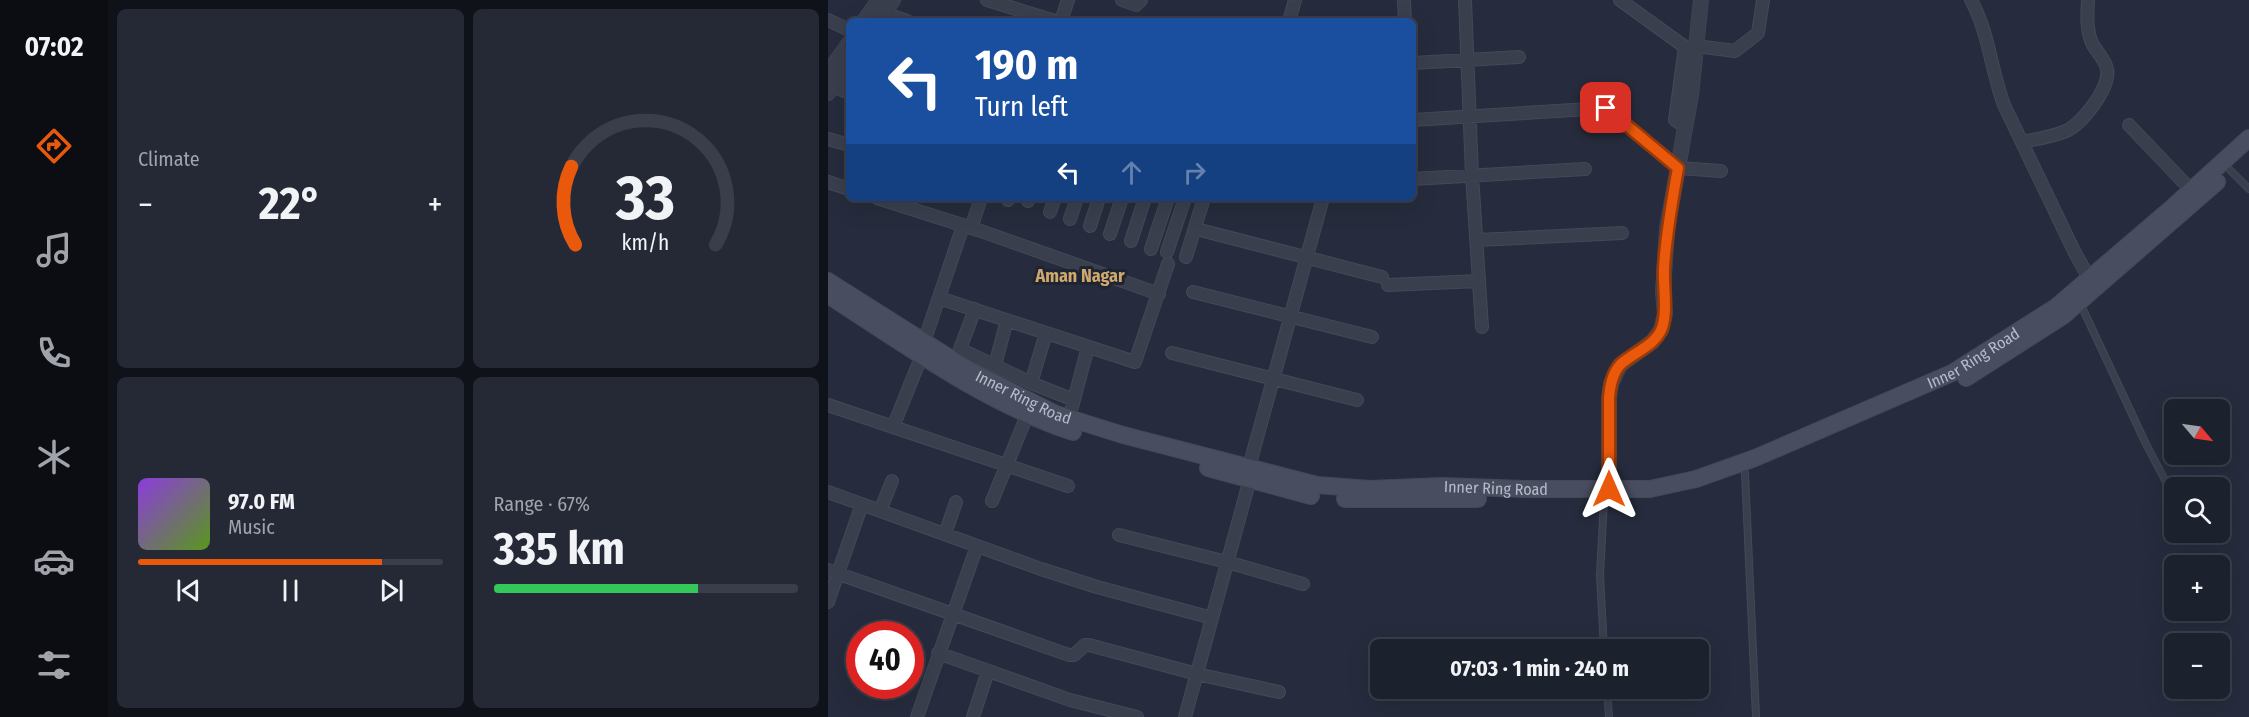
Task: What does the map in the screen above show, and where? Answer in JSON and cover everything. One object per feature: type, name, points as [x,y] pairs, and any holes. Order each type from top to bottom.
[{"type":"main road","name":"Inner Ring Road","points":[[828,295],[923,349],[1056,414],[1249,473],[1315,497],[1370,500],[1606,495],[1696,479],[1755,458],[1952,373],[2056,307],[2249,138]]},
{"type":"main road","name":"Inner Ring Road","points":[[1606,495],[1651,500],[1699,490],[1957,384],[2063,316],[2182,215],[2249,153]]},
{"type":"main road","name":"Inner Ring Road","points":[[828,281],[966,382],[1051,424],[1120,447],[1249,473]]},
{"type":"street","points":[[893,0],[880,12],[898,18]]},
{"type":"street","points":[[987,0],[1045,18]]},
{"type":"street","points":[[1062,18],[1068,0]]},
{"type":"street","points":[[1122,0],[1136,5],[1141,0]]},
{"type":"street","points":[[1290,18],[1295,0]]},
{"type":"street","points":[[1465,0],[1472,175],[1482,327]]},
{"type":"street","points":[[1620,0],[1684,47],[1675,120],[1685,127]]},
{"type":"street","points":[[1606,495],[1611,384],[1620,365],[1652,342],[1661,330],[1665,314],[1663,292],[1667,228],[1685,127],[1701,0]]},
{"type":"street","points":[[1696,46],[1735,51],[1758,33],[1763,0]]},
{"type":"street","points":[[1971,0],[1987,38],[1996,82],[2022,142],[2089,278]]},
{"type":"street","points":[[2022,142],[2069,130],[2079,122],[2099,97],[2106,83],[2107,67],[2090,35],[2087,20],[2088,0]]},
{"type":"street","points":[[1404,2],[1405,18]]},
{"type":"street","points":[[828,20],[846,29]]},
{"type":"street","points":[[830,84],[846,49]]},
{"type":"street","points":[[1416,63],[1520,57]]},
{"type":"street","points":[[830,84],[846,66]]},
{"type":"street","points":[[830,84],[846,92]]},
{"type":"street","points":[[1416,120],[1606,108],[1678,168],[1721,171]]},
{"type":"street","points":[[2129,125],[2191,190]]},
{"type":"street","points":[[828,139],[846,144]]},
{"type":"street","points":[[1416,179],[1585,169]]},
{"type":"street","points":[[828,182],[846,188]]},
{"type":"street","points":[[886,201],[1159,294]]},
{"type":"street","points":[[893,427],[923,349],[939,298],[980,201]]},
{"type":"street","points":[[1050,212],[1053,201]]},
{"type":"street","points":[[1070,219],[1076,201]]},
{"type":"street","points":[[1090,226],[1098,201]]},
{"type":"street","points":[[1110,234],[1121,201]]},
{"type":"street","points":[[1131,241],[1144,201]]},
{"type":"street","points":[[1151,249],[1167,201]]},
{"type":"street","points":[[939,298],[1135,362],[1159,294],[1184,201]]},
{"type":"street","points":[[1186,257],[1203,201]]},
{"type":"street","points":[[1185,717],[1322,201]]},
{"type":"street","points":[[1203,231],[1385,281],[1479,281]]},
{"type":"street","points":[[1477,240],[1622,233]]},
{"type":"street","points":[[1193,292],[1372,337]]},
{"type":"street","points":[[975,309],[960,349],[1031,383],[1074,400]]},
{"type":"street","points":[[995,365],[1007,320]]},
{"type":"street","points":[[1031,383],[1046,333]]},
{"type":"street","points":[[1069,418],[1088,347]]},
{"type":"street","points":[[1172,353],[1274,377],[1357,400]]},
{"type":"street","points":[[828,405],[1068,486]]},
{"type":"street","points":[[992,501],[1028,413]]},
{"type":"street","points":[[880,511],[892,481]]},
{"type":"street","points":[[828,492],[1097,587],[1212,618]]},
{"type":"street","points":[[945,534],[956,502]]},
{"type":"street","points":[[828,602],[833,572],[862,504]]},
{"type":"street","points":[[1119,535],[1303,584]]},
{"type":"street","points":[[917,717],[977,546]]},
{"type":"street","points":[[833,572],[1069,655],[1074,655],[1084,645],[1089,645],[1197,674],[1279,692]]},
{"type":"street","points":[[938,653],[1070,700],[1137,717]]},
{"type":"street","points":[[973,717],[988,671]]},
{"type":"lane","points":[[2230,170],[2249,189]]},
{"type":"lane","points":[[2079,302],[2164,479]]},
{"type":"lane","points":[[1745,473],[1756,717]]},
{"type":"lane","points":[[1603,639],[1600,575],[1606,495]]},
{"type":"lane","points":[[1608,699],[1609,717]]},
{"type":"district","name":"Aman Nagar","points":[[1080,276]]},
{"type":"route","points":[[1606,108],[1678,168],[1667,228],[1663,292],[1665,314],[1661,330],[1652,342],[1620,365],[1611,384],[1609,489]]}]
